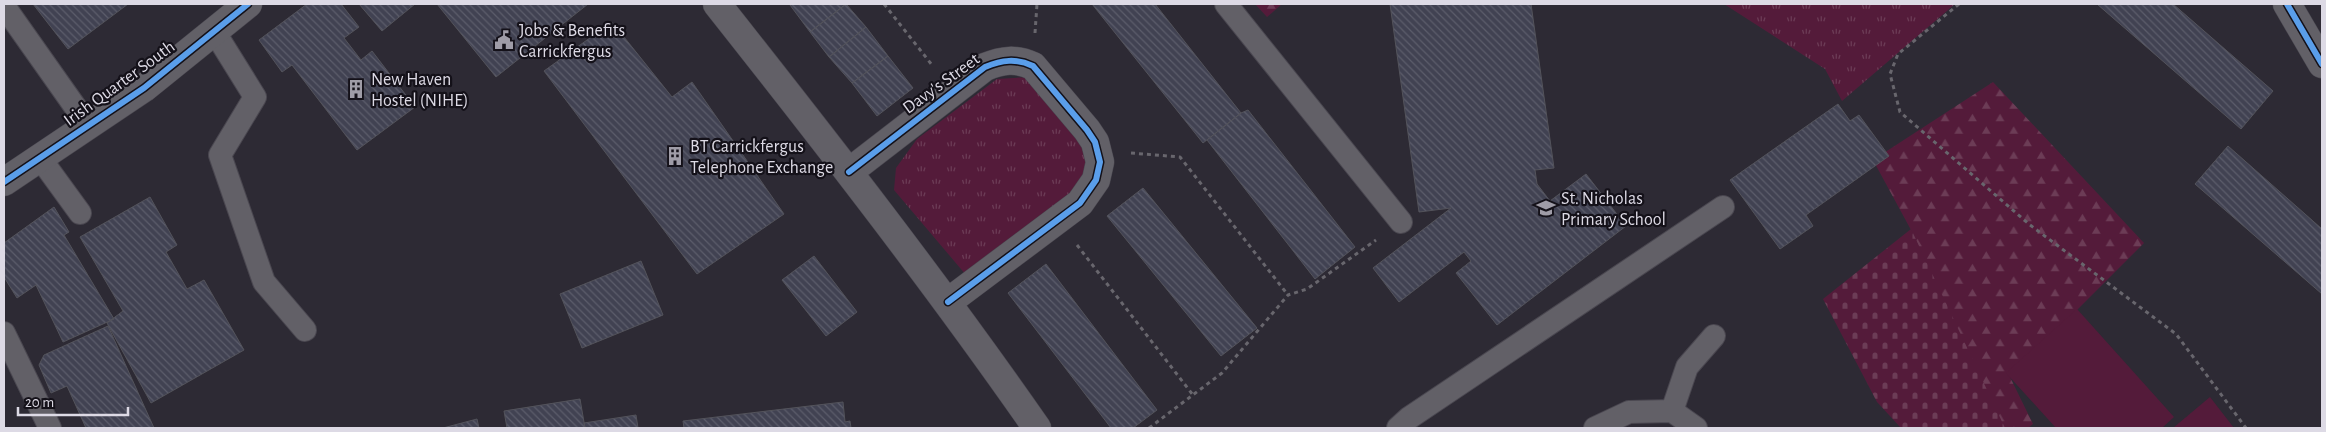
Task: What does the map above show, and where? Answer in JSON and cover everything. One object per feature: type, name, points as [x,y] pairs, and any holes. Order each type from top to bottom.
[{"type":"street","points":[[717,4],[948,302],[1037,428]]},
{"type":"street","points":[[2287,4],[2322,64]]},
{"type":"street","name":"Irish Quarter South","points":[[4,182],[144,88],[214,31],[239,6]]},
{"type":"street","name":"Davy's Street","points":[[849,172],[952,91],[985,67],[998,61],[1024,62],[1042,74],[1087,130],[1098,151]]},
{"type":"street","points":[[948,302],[1080,203],[1096,180],[1100,162],[1098,151]]},
{"type":"lane","points":[[1226,4],[1400,222]]},
{"type":"lane","points":[[4,6],[88,125]]},
{"type":"lane","points":[[214,31],[255,97],[220,155],[264,282],[305,330]]},
{"type":"lane","points":[[40,158],[80,213]]},
{"type":"lane","points":[[1398,428],[1409,418],[1723,207]]},
{"type":"lane","points":[[4,333],[50,428]]},
{"type":"lane","points":[[1672,411],[1688,368],[1714,336]]},
{"type":"lane","points":[[1595,428],[1629,412],[1672,411],[1696,428]]},
{"type":"path","points":[[884,4],[952,91]]},
{"type":"path","points":[[1959,4],[1898,54],[1890,74],[1900,112],[2030,225],[2176,334],[2246,428]]},
{"type":"path","points":[[1098,151],[1180,157],[1288,295]]},
{"type":"path","points":[[1058,221],[1193,395]]},
{"type":"path","points":[[1149,428],[1222,373],[1288,295],[1307,289],[1400,222]]},
{"type":"green space","points":[[1255,4],[1282,4],[1267,17]]},
{"type":"green space","points":[[1724,4],[1955,4],[1842,101],[1825,69]]},
{"type":"green space","points":[[1029,77],[1083,143],[1087,159],[1086,173],[1074,192],[966,275],[894,190],[896,168],[917,139],[997,79]]},
{"type":"green space","points":[[1993,82],[2144,243],[2010,377],[2033,424],[2028,428],[2003,428],[1911,230],[1873,160]]},
{"type":"green space","points":[[1911,229],[2005,428],[1901,428],[1877,402],[1823,299]]},
{"type":"green space","points":[[2077,309],[2174,417],[2162,428],[2056,428],[2006,373]]},
{"type":"green space","points":[[2210,397],[2234,428],[2173,428]]},
{"type":"building","points":[[33,4],[128,4],[68,49]]},
{"type":"building","name":"New Haven Hostel (NIHE)","points":[[307,4],[341,4],[359,27],[344,38],[361,60],[372,51],[415,107],[357,150],[292,65],[282,72],[259,40]]},
{"type":"building","points":[[359,4],[415,4],[382,31]]},
{"type":"building","name":"Jobs & Benefits Carrickfergus","points":[[437,4],[588,4],[496,77]]},
{"type":"building","points":[[791,4],[846,4],[810,32]]},
{"type":"building","points":[[846,4],[866,27],[829,57],[810,32]]},
{"type":"building","points":[[1092,4],[1155,4],[1241,113],[1203,143]]},
{"type":"building","name":"St. Nicholas Primary School","points":[[1390,4],[1531,4],[1554,168],[1535,170],[1537,184],[1550,201],[1586,174],[1626,226],[1497,325],[1456,273],[1471,261],[1464,252],[1399,302],[1373,268],[1451,208],[1419,212]]},
{"type":"building","points":[[2097,4],[2173,4],[2273,91],[2241,129]]},
{"type":"building","name":"BT Carrickfergus Telephone Exchange","points":[[612,22],[672,97],[692,82],[784,214],[697,274],[544,71]]},
{"type":"building","points":[[866,27],[888,56],[852,83],[829,57]]},
{"type":"building","points":[[888,56],[913,88],[877,116],[852,83]]},
{"type":"building","points":[[1838,104],[1850,121],[1859,115],[1889,156],[1806,215],[1813,226],[1780,249],[1730,180]]},
{"type":"building","points":[[1248,110],[1355,247],[1315,279],[1207,140],[1241,113]]},
{"type":"building","points":[[2228,146],[2322,229],[2322,294],[2195,184]]},
{"type":"building","points":[[1143,188],[1257,328],[1221,356],[1107,216]]},
{"type":"building","points":[[150,197],[177,245],[166,252],[187,289],[204,280],[244,350],[151,403],[107,323],[123,311],[80,237]]},
{"type":"building","points":[[54,207],[69,232],[64,235],[114,319],[63,342],[36,285],[17,298],[4,277],[4,243]]},
{"type":"building","points":[[814,256],[857,312],[826,336],[782,280]]},
{"type":"building","points":[[641,261],[663,315],[582,348],[560,294]]},
{"type":"building","points":[[1046,264],[1157,410],[1133,428],[1111,428],[1008,293]]},
{"type":"building","points":[[108,326],[154,428],[86,428],[67,386],[51,393],[39,365],[44,355]]},
{"type":"building","points":[[580,399],[585,428],[507,428],[504,411]]},
{"type":"building","points":[[843,402],[845,422],[850,421],[851,428],[684,428],[683,421]]},
{"type":"building","points":[[636,415],[638,428],[585,428],[584,423]]},
{"type":"building","points":[[477,419],[479,428],[443,428]]},
{"type":"cycle path","points":[[4,182],[144,88],[248,4]]},
{"type":"cycle path","points":[[2287,4],[2322,64]]},
{"type":"cycle path","points":[[849,172],[985,67],[1003,61],[1015,61],[1033,66],[1087,130],[1095,142],[1100,162],[1096,180],[1080,203],[948,302]]},
{"type":"place","name":"Jobs & Benefits Carrickfergus","points":[[504,40]]},
{"type":"place","name":"New Haven Hostel (NIHE)","points":[[356,89]]},
{"type":"place","name":"BT Carrickfergus Telephone Exchange","points":[[675,156]]},
{"type":"place","name":"St. Nicholas Primary School","points":[[1546,208]]}]
